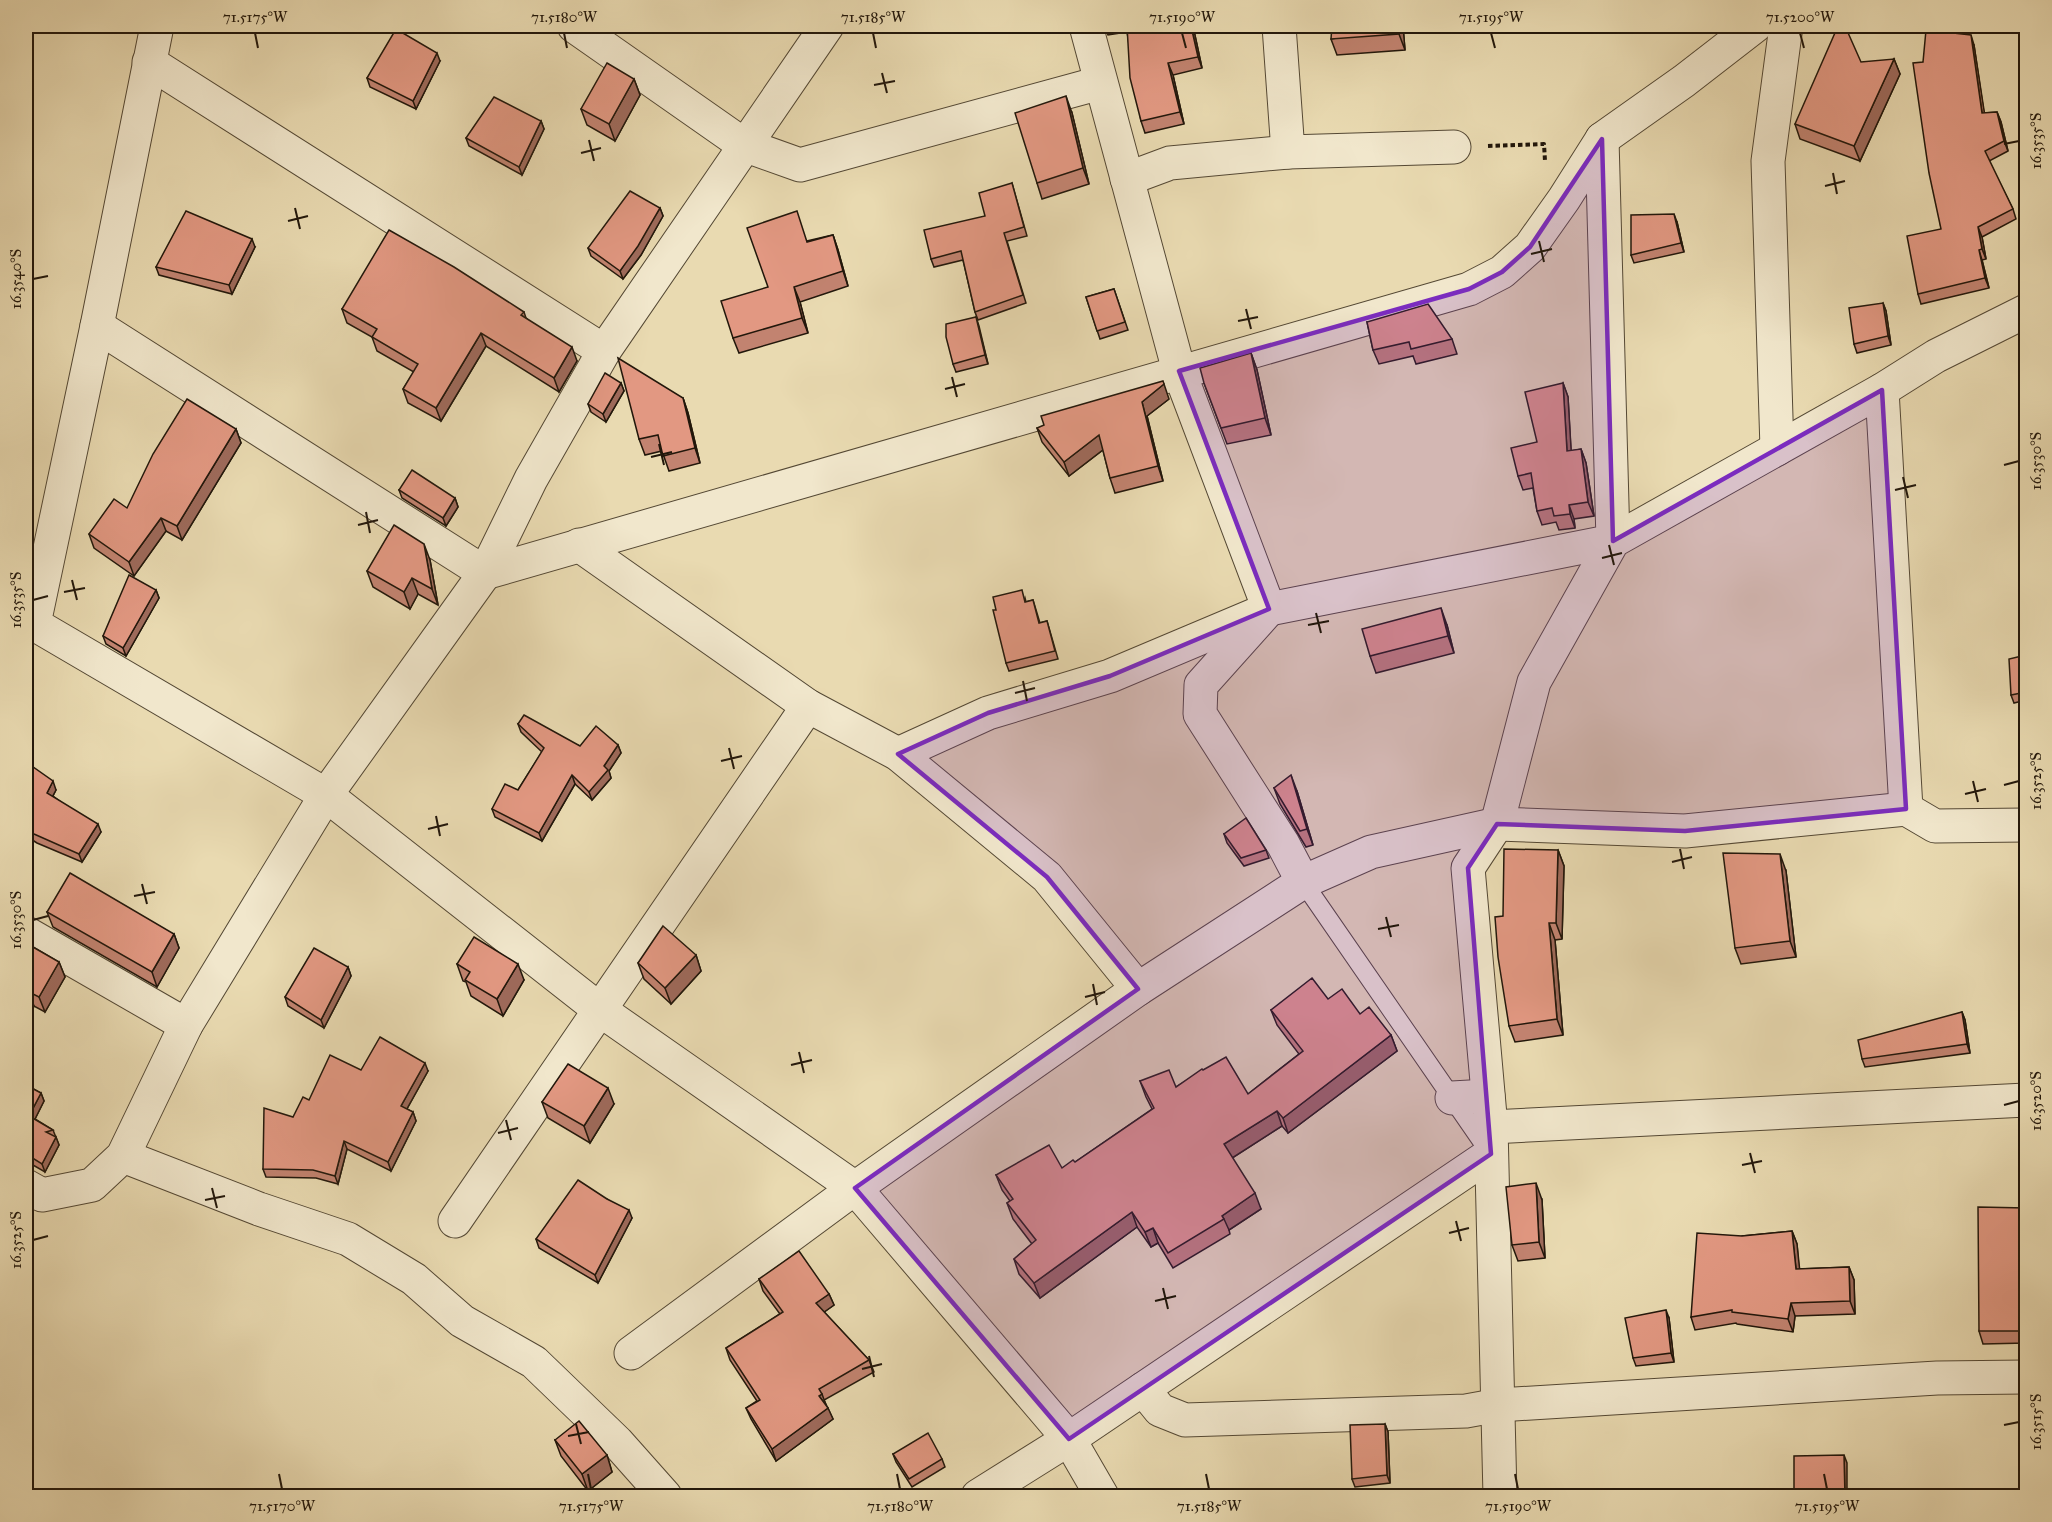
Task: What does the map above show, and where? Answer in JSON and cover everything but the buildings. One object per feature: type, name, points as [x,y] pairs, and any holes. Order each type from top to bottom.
[{"type":"street","points":[[157,26],[34,624],[326,795],[600,1010],[855,1188],[1069,1439],[1102,1497]]},
{"type":"street","points":[[574,26],[744,145],[800,165],[1100,83]]},
{"type":"street","points":[[26,1186],[42,1196],[92,1185],[123,1156],[186,1025],[326,795],[485,573],[531,480],[604,351],[826,26]]},
{"type":"street","points":[[1086,26],[1179,371],[1269,609]]},
{"type":"street","points":[[1279,26],[1288,152]]},
{"type":"street","points":[[97,326],[485,573],[1469,289],[1502,272],[1530,247],[1602,139],[1684,81],[1755,26]]},
{"type":"street","points":[[1777,449],[1768,161],[1786,26]]},
{"type":"street","points":[[149,62],[604,351]]},
{"type":"street","points":[[1500,1497],[1490,1126],[1468,868],[1497,825],[1534,682],[1613,541],[1602,139]]},
{"type":"street","points":[[1127,178],[1170,163],[1288,152],[1454,147]]},
{"type":"street","points":[[898,754],[988,713],[1110,676],[1269,609],[1613,541],[1882,390],[1936,356],[2026,311]]},
{"type":"street","points":[[1882,390],[1906,809]]},
{"type":"street","points":[[579,545],[808,706],[898,754],[1047,877],[1138,989]]},
{"type":"street","points":[[1269,609],[1201,685],[1200,714],[1283,844],[1303,882]]},
{"type":"street","points":[[455,1221],[808,706]]},
{"type":"street","points":[[631,1353],[855,1188],[1138,989],[1303,882],[1371,852],[1497,825],[1685,831],[1906,809],[1935,826],[2026,825]]},
{"type":"street","points":[[26,933],[186,1025]]},
{"type":"street","points":[[1452,1098],[1490,1126]]},
{"type":"street","points":[[978,1497],[1143,1389],[1490,1126],[2026,1100]]},
{"type":"street","points":[[123,1156],[259,1209],[348,1239],[414,1279],[462,1321],[534,1362],[617,1442],[665,1497]]},
{"type":"street","points":[[1143,1389],[1160,1410],[1185,1420],[1466,1411],[1499,1405],[1937,1378],[2026,1377]]},
{"type":"lane","points":[[1303,882],[1452,1098],[1490,1126]]},
{"type":"path","points":[[1454,147],[1544,144],[1546,178],[1564,199]]},
{"type":"highlighted area","points":[[1602,139],[1613,541],[1882,390],[1906,809],[1685,831],[1497,824],[1468,868],[1491,1154],[1069,1439],[855,1188],[1138,989],[1047,877],[898,754],[988,713],[1110,676],[1269,609],[1179,371],[1469,289],[1502,272],[1530,247]]}]
